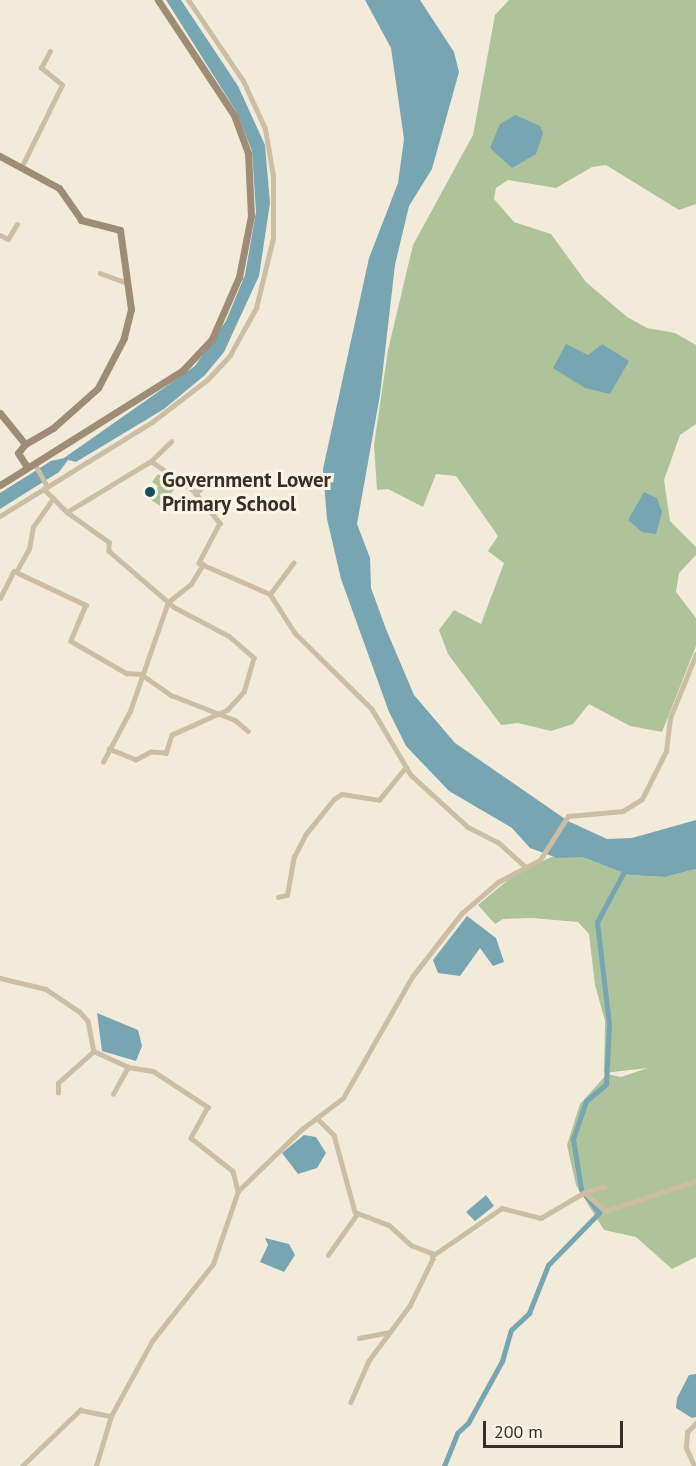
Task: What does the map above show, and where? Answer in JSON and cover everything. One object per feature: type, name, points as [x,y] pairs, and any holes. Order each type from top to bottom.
[{"type":"street","points":[[0,485],[183,370],[212,339],[239,277],[251,216],[248,153],[234,115],[158,0]]},
{"type":"street","points":[[0,516],[152,422],[208,379],[230,356],[256,308],[273,238],[273,176],[265,129],[243,81],[188,0]]},
{"type":"street","points":[[22,166],[62,85],[41,68],[50,51]]},
{"type":"street","points":[[0,156],[59,188],[81,220],[120,230],[130,309],[124,338],[98,388],[53,429],[25,444],[18,453],[31,465],[45,488],[67,512],[109,542],[107,549],[168,602],[229,636],[254,658],[244,692],[221,714],[172,735],[166,753],[151,752],[136,760],[109,749]]},
{"type":"street","points":[[0,235],[8,239],[17,224]]},
{"type":"street","points":[[100,273],[128,285]]},
{"type":"street","points":[[0,413],[25,444]]},
{"type":"street","points":[[67,512],[151,461],[171,442]]},
{"type":"street","points":[[151,461],[195,494],[220,523],[199,563],[270,594],[295,633],[372,709],[405,768],[468,827],[498,842],[526,867]]},
{"type":"street","points":[[195,494],[212,478]]},
{"type":"street","points":[[0,598],[29,549],[33,527],[53,498]]},
{"type":"street","points":[[270,594],[293,563]]},
{"type":"street","points":[[103,762],[130,711],[168,602],[191,584],[203,564]]},
{"type":"street","points":[[16,572],[86,605],[71,640],[126,673],[141,674],[171,695],[221,714],[248,732]]},
{"type":"street","points":[[96,1466],[111,1416],[152,1341],[213,1264],[238,1191],[302,1129],[319,1120],[344,1098],[370,1044],[436,943],[498,882],[540,860],[568,816],[623,811],[642,799],[666,751],[670,718],[696,654]]},
{"type":"street","points":[[278,897],[287,895],[294,857],[305,835],[336,796],[379,800],[405,768]]},
{"type":"street","points":[[0,978],[39,986],[79,1011],[88,1021],[94,1050]]},
{"type":"street","points":[[94,1050],[128,1067],[153,1071],[208,1107],[190,1138],[233,1171],[238,1191]]},
{"type":"street","points":[[58,1093],[58,1083],[94,1050]]},
{"type":"street","points":[[113,1094],[128,1067]]},
{"type":"street","points":[[319,1120],[334,1135],[355,1212],[353,1223],[328,1255]]},
{"type":"street","points":[[583,1193],[606,1211],[696,1181]]},
{"type":"street","points":[[351,1402],[389,1332],[410,1306],[433,1256],[502,1208],[541,1218],[583,1193],[604,1187]]},
{"type":"street","points":[[355,1212],[389,1225],[411,1245],[433,1256]]},
{"type":"street","points":[[359,1338],[389,1332]]},
{"type":"street","points":[[21,1466],[80,1410],[111,1416]]},
{"type":"street","points":[[694,1466],[686,1448],[687,1432],[696,1423]]},
{"type":"green space","points":[[509,0],[696,0],[696,204],[679,210],[606,165],[592,167],[556,188],[508,180],[496,188],[494,199],[514,222],[551,234],[586,282],[627,317],[647,328],[675,333],[696,345],[696,424],[680,435],[664,480],[670,521],[696,547],[696,555],[679,573],[676,592],[696,618],[696,646],[662,732],[630,726],[589,704],[573,724],[551,731],[518,723],[501,725],[448,654],[439,630],[454,610],[481,624],[504,563],[488,551],[498,536],[456,476],[436,474],[423,507],[388,489],[377,490],[374,445],[388,350],[413,245],[473,135],[495,15]]},
{"type":"green space","points":[[158,474],[176,486],[163,508],[150,499],[158,486],[152,482]]},
{"type":"green space","points":[[551,857],[582,857],[629,875],[665,877],[696,869],[696,1257],[672,1269],[636,1237],[604,1230],[576,1185],[567,1145],[580,1104],[607,1074],[621,1077],[648,1068],[604,1073],[605,1021],[595,985],[589,934],[578,922],[532,918],[503,919],[495,924],[478,905],[513,876]]},
{"type":"water","points":[[166,0],[181,0],[238,86],[265,145],[270,203],[259,276],[224,352],[205,375],[164,409],[76,462],[68,460],[59,472],[0,509],[0,493],[51,461],[64,458],[195,366],[226,321],[245,275],[256,212],[252,151],[236,111]]},
{"type":"water","points":[[365,0],[420,0],[454,52],[459,72],[432,169],[409,206],[395,265],[380,395],[357,524],[370,558],[371,588],[386,629],[414,695],[455,743],[568,821],[607,839],[632,838],[696,820],[696,869],[665,877],[629,875],[582,857],[557,858],[530,848],[512,828],[449,791],[406,746],[389,712],[341,579],[327,519],[323,469],[369,258],[398,183],[404,139],[391,48]]},
{"type":"water","points":[[515,115],[540,126],[543,133],[536,154],[512,168],[490,148],[500,124]]},
{"type":"water","points":[[566,344],[588,355],[602,344],[629,361],[610,394],[585,388],[553,368]]},
{"type":"water","points":[[644,492],[657,498],[662,512],[656,534],[642,532],[628,520]]},
{"type":"water","points":[[467,916],[496,938],[504,962],[493,966],[480,948],[460,976],[438,973],[433,960]]},
{"type":"water","points":[[97,1013],[138,1030],[142,1046],[136,1061],[102,1051]]},
{"type":"water","points":[[304,1135],[316,1137],[326,1153],[317,1168],[298,1174],[282,1153]]},
{"type":"water","points":[[486,1195],[494,1206],[475,1221],[466,1212]]},
{"type":"water","points":[[265,1238],[289,1244],[295,1255],[284,1272],[260,1262],[268,1245]]},
{"type":"water","points":[[696,1374],[696,1417],[692,1418],[676,1408],[677,1398],[689,1375]]},
{"type":"waterway","points":[[444,1466],[457,1433],[468,1423],[502,1361],[511,1330],[529,1313],[548,1265],[599,1213],[581,1189],[573,1139],[586,1101],[606,1084],[609,1024],[597,922],[626,868]]},
{"type":"place","name":"Government Lower Primary School","points":[[150,492]]}]
